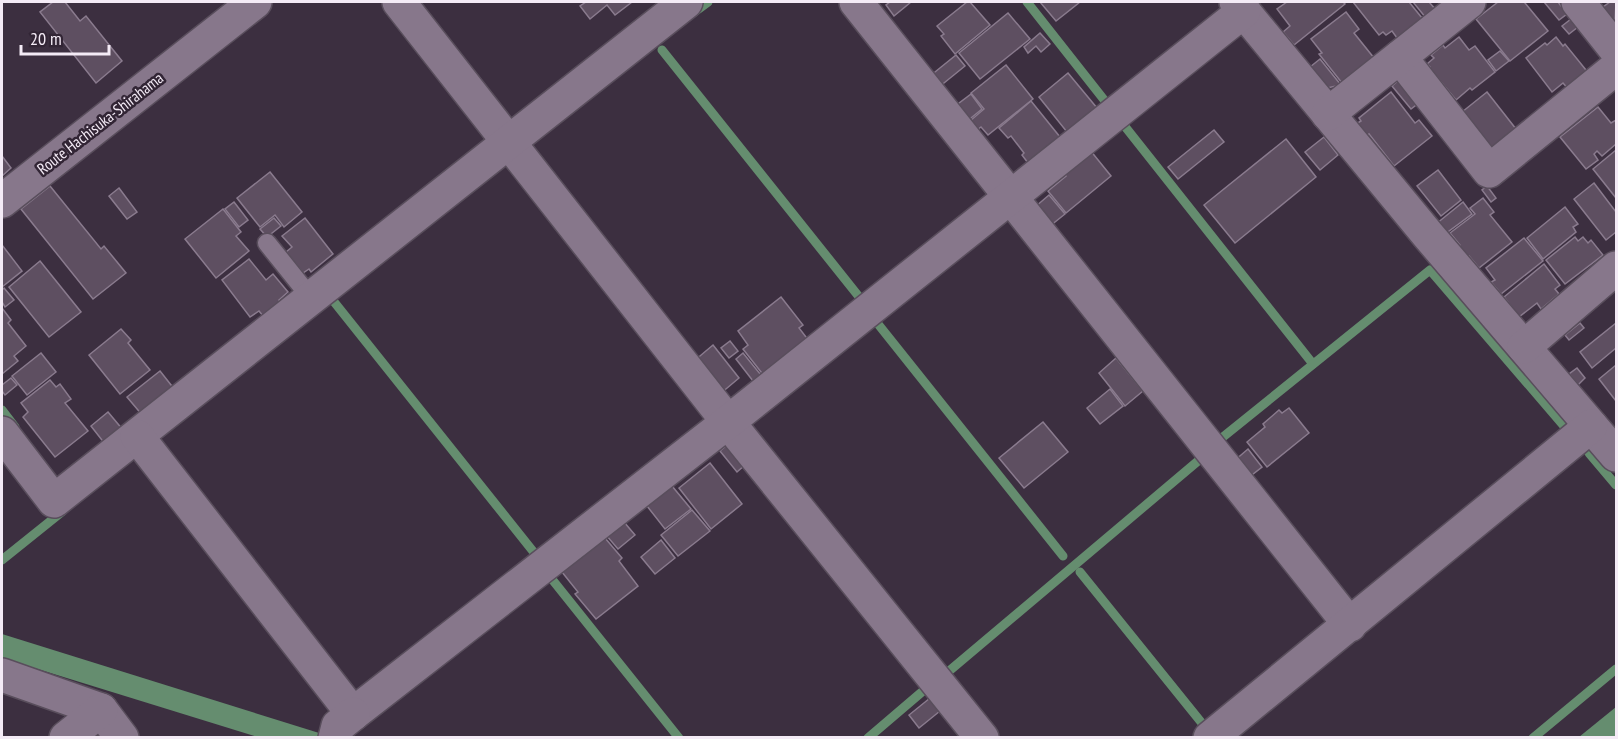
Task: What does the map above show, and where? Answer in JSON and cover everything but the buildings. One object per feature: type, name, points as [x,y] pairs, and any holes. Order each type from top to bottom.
[{"type":"street","name":"Route Hachisuka-Shirahama","points":[[2,201],[255,2]]},
{"type":"street","points":[[399,2],[728,422],[982,738]]},
{"type":"street","points":[[2,433],[54,501],[686,2]]},
{"type":"street","points":[[856,2],[1350,625]]},
{"type":"street","points":[[1328,114],[1468,2]]},
{"type":"street","points":[[1578,2],[1617,50]]},
{"type":"street","points":[[137,436],[342,726],[1010,197],[1240,6],[1328,114],[1617,455]]},
{"type":"street","points":[[1400,57],[1489,171],[1617,68]]},
{"type":"street","points":[[1524,347],[1617,268]]},
{"type":"street","points":[[1210,738],[1591,426]]},
{"type":"street","points":[[2,675],[100,710],[122,738]]},
{"type":"street","points":[[66,738],[100,710]]},
{"type":"lane","points":[[267,243],[311,298]]},
{"type":"shaded area","points":[[2,634],[332,737],[258,737],[2,658]]},
{"type":"shaded area","points":[[1616,707],[1616,737],[1579,737]]},
{"type":"waterway","points":[[693,13],[708,2]]},
{"type":"waterway","points":[[1027,2],[1105,101]]},
{"type":"waterway","points":[[662,50],[860,298]]},
{"type":"waterway","points":[[1123,124],[1313,364]]},
{"type":"waterway","points":[[1218,441],[1430,270],[1564,426]]},
{"type":"waterway","points":[[331,298],[536,555]]},
{"type":"waterway","points":[[878,324],[1063,556]]},
{"type":"waterway","points":[[2,410],[15,427]]},
{"type":"waterway","points":[[1589,453],[1616,485]]},
{"type":"waterway","points":[[942,677],[1198,461]]},
{"type":"waterway","points":[[2,560],[63,511]]},
{"type":"waterway","points":[[1080,572],[1201,722]]},
{"type":"waterway","points":[[551,578],[679,738]]},
{"type":"waterway","points":[[1533,738],[1616,669]]},
{"type":"waterway","points":[[868,738],[923,691]]}]
